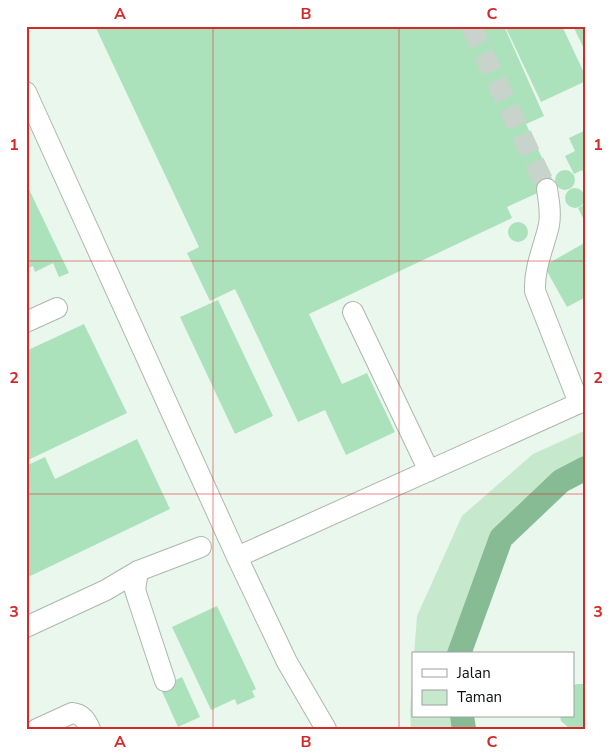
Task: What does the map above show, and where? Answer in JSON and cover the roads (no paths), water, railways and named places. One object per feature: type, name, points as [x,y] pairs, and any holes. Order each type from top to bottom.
[{"type":"street","points":[[26,92],[237,556],[287,662],[326,729]]},
{"type":"street","points":[[237,556],[582,402],[535,291],[534,276],[549,224],[550,206],[547,189]]},
{"type":"street","points":[[26,322],[57,308]]},
{"type":"street","points":[[354,312],[429,470]]},
{"type":"street","points":[[26,627],[106,590],[138,571],[201,547]]},
{"type":"street","points":[[138,571],[135,590],[165,681]]},
{"type":"street","points":[[37,729],[72,713],[81,716],[90,729]]},
{"type":"waterway","points":[[460,652],[501,538],[561,481],[586,468]]},
{"type":"waterway","points":[[462,718],[464,729]]},
{"type":"tunnel","points":[[471,26],[547,189]]}]
